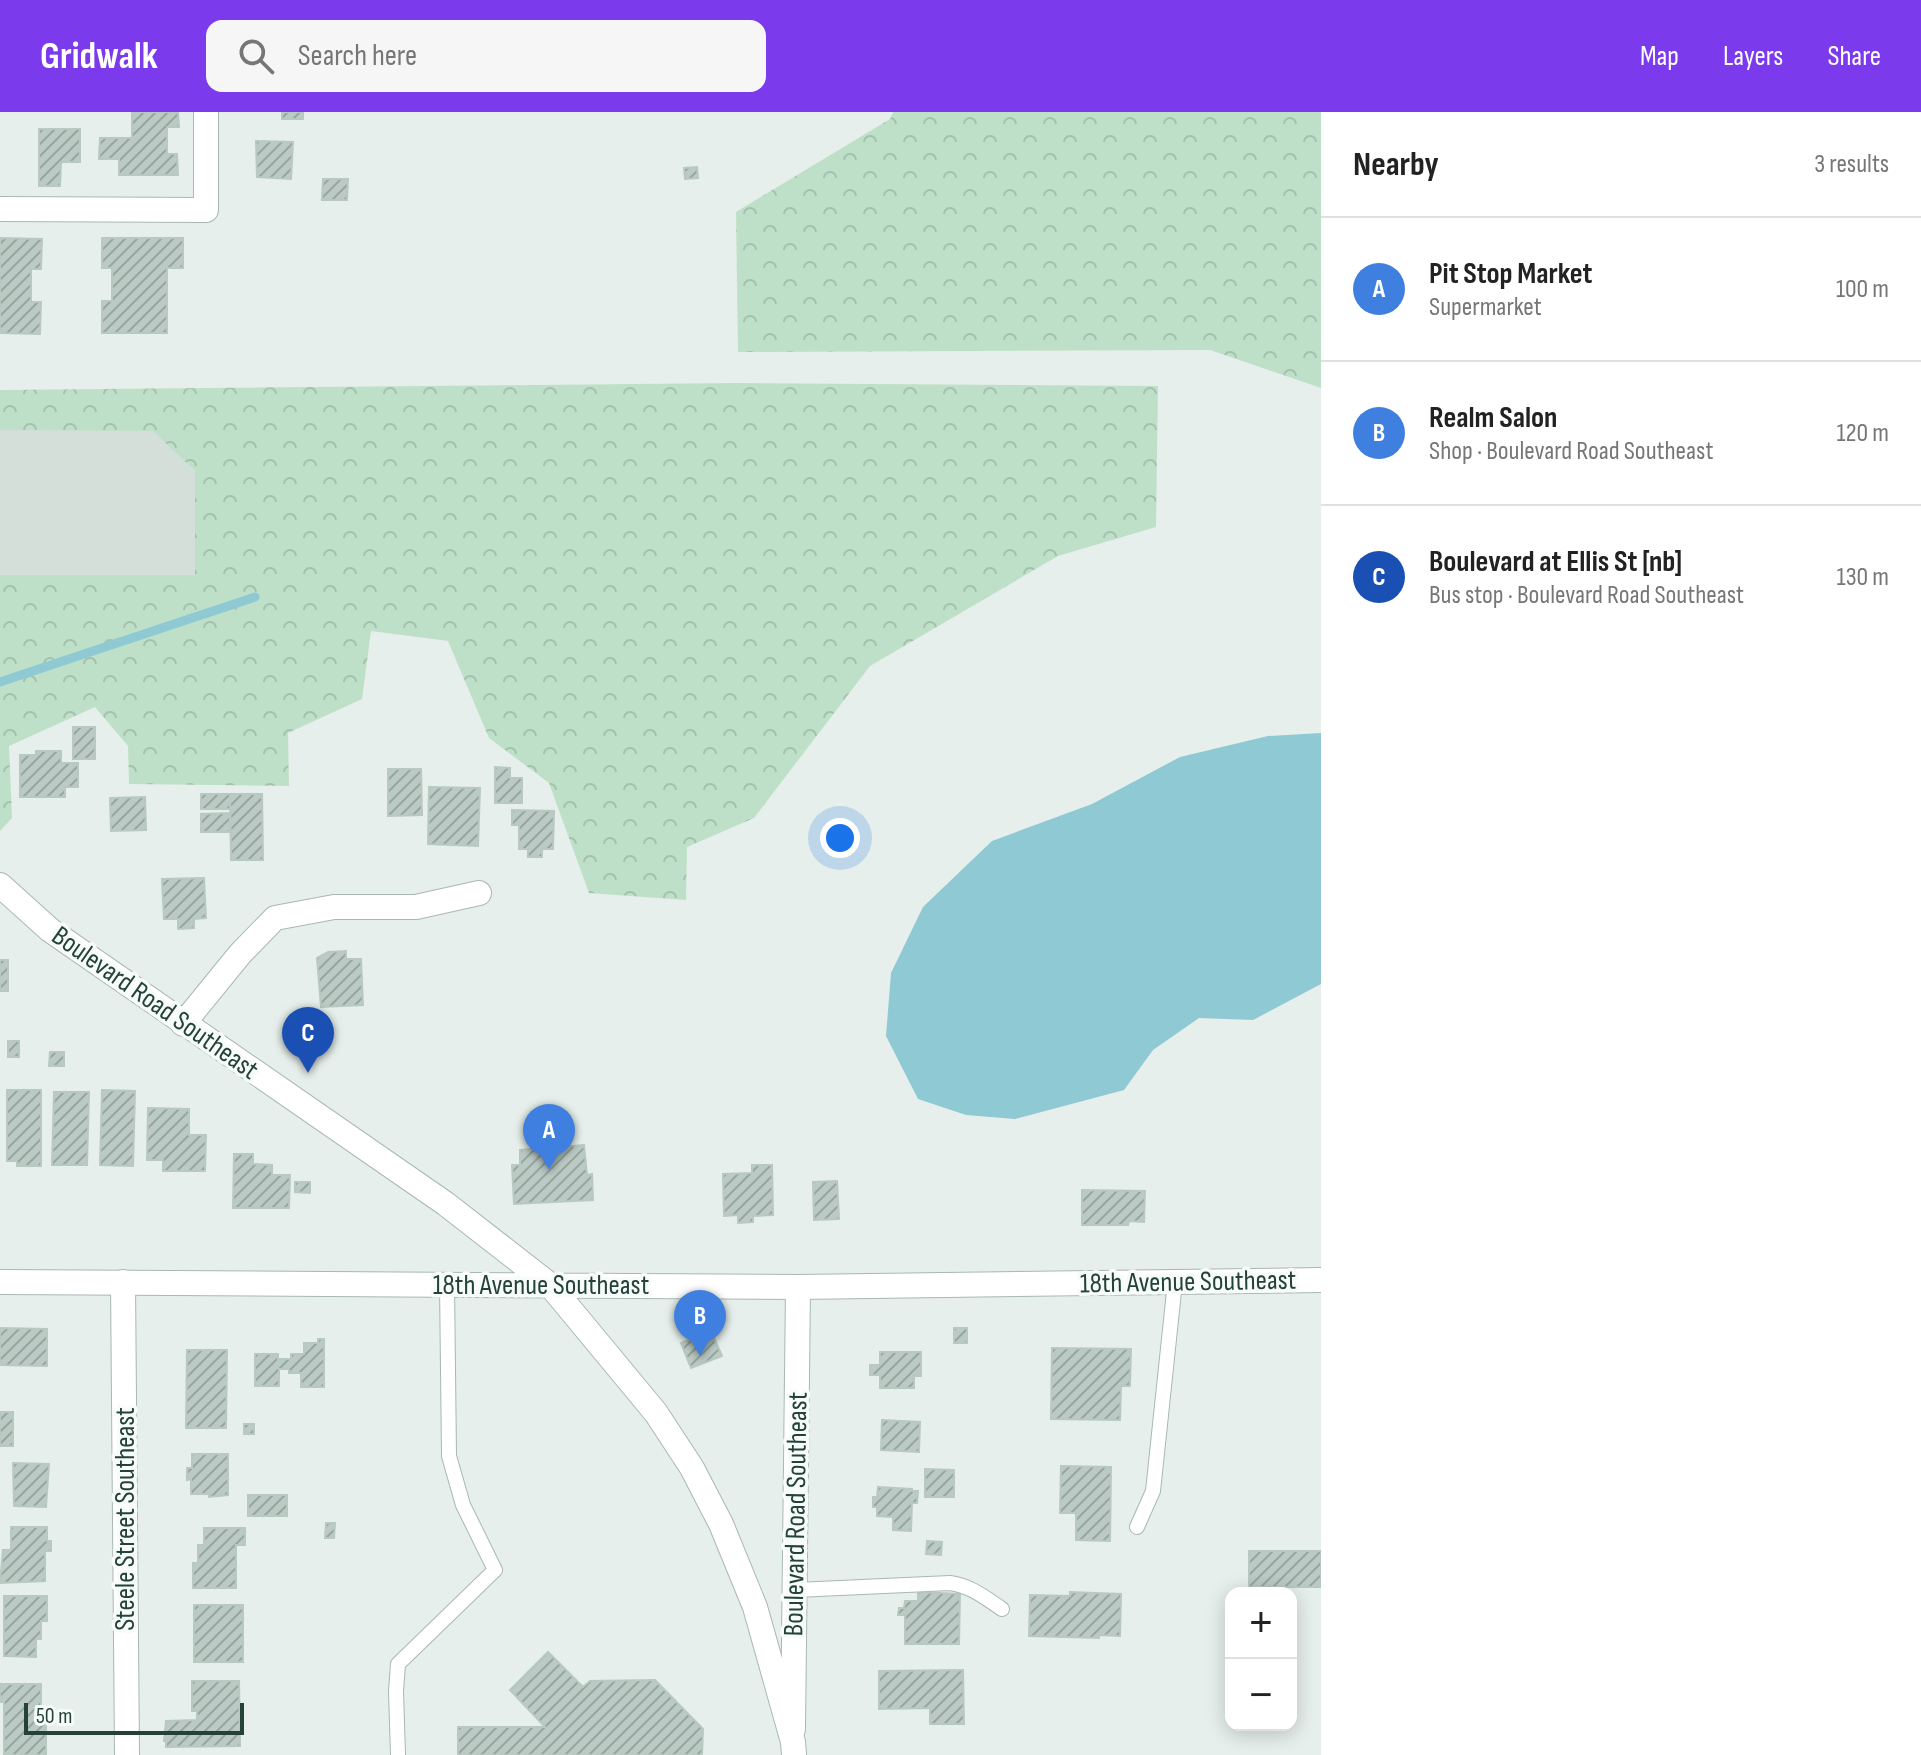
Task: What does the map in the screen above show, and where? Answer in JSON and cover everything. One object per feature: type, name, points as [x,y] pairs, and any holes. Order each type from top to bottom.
[{"type":"street","points":[[0,209],[206,210],[206,112]]},
{"type":"street","name":"Boulevard Road Southeast","points":[[0,885],[50,930],[450,1207],[550,1285],[656,1413],[692,1468],[721,1524],[755,1607],[794,1748]]},
{"type":"street","points":[[183,1024],[240,954],[275,918],[334,907],[416,907],[479,893]]},
{"type":"street","name":"18th Avenue Southeast","points":[[0,1282],[798,1287],[1321,1280]]},
{"type":"street","name":"Steele Street Southeast","points":[[123,1282],[127,1755]]},
{"type":"street","name":"Boulevard Road Southeast","points":[[794,1748],[798,1287]]},
{"type":"lane","points":[[1137,1527],[1153,1491],[1175,1282]]},
{"type":"lane","points":[[398,1755],[398,1664],[495,1570],[463,1505],[449,1456],[447,1284]]},
{"type":"lane","points":[[796,1590],[950,1583],[975,1590],[1002,1609]]},
{"type":"shaded area","points":[[0,430],[153,430],[195,471],[195,575],[0,575]]},
{"type":"green space","points":[[893,112],[1321,112],[1321,388],[1210,350],[738,352],[736,212],[890,119]]},
{"type":"green space","points":[[738,383],[1158,386],[1156,527],[1058,556],[870,666],[754,818],[687,847],[686,900],[589,893],[549,783],[489,738],[448,641],[371,631],[362,699],[288,733],[289,786],[129,784],[128,746],[95,707],[9,746],[12,818],[0,831],[0,575],[195,575],[195,471],[153,431],[0,430],[0,390]]},
{"type":"water","points":[[1321,733],[1321,984],[1253,1020],[1199,1018],[1153,1050],[1124,1090],[1015,1119],[966,1115],[918,1099],[886,1036],[891,973],[923,907],[992,841],[1092,804],[1180,757],[1268,736]]},
{"type":"building","points":[[132,112],[178,112],[179,127],[167,127],[167,154],[177,154],[178,175],[119,175],[119,159],[99,159],[100,138],[132,138]]},
{"type":"building","points":[[282,112],[303,112],[303,119],[282,119]]},
{"type":"building","points":[[39,129],[80,129],[80,162],[61,162],[60,186],[39,186]]},
{"type":"building","points":[[256,141],[293,142],[291,179],[257,177]]},
{"type":"building","points":[[697,167],[698,178],[685,179],[684,168]]},
{"type":"building","points":[[323,179],[348,179],[347,200],[322,200]]},
{"type":"building","points":[[0,238],[42,239],[41,269],[31,269],[31,302],[41,302],[40,334],[0,333]]},
{"type":"building","points":[[102,238],[183,238],[183,268],[167,268],[167,333],[102,333],[102,301],[112,301],[112,268],[102,268]]},
{"type":"building","points":[[73,727],[95,727],[95,759],[73,759]]},
{"type":"building","points":[[36,751],[61,751],[61,763],[78,763],[78,787],[65,787],[65,797],[20,797],[20,755],[36,755]]},
{"type":"building","points":[[495,767],[510,768],[510,778],[522,778],[522,803],[495,803]]},
{"type":"building","points":[[388,769],[421,769],[422,815],[388,816]]},
{"type":"building","points":[[429,787],[480,788],[478,846],[428,844]]},
{"type":"building","points":[[201,794],[230,794],[230,809],[201,809]]},
{"type":"building","points":[[230,794],[262,794],[263,860],[231,860]]},
{"type":"building","points":[[145,797],[146,830],[111,831],[110,798]]},
{"type":"building","points":[[512,810],[554,811],[553,849],[542,849],[542,857],[528,857],[528,849],[519,849],[519,825],[512,825]]},
{"type":"building","points":[[230,813],[230,832],[201,832],[201,814]]},
{"type":"building","points":[[204,878],[206,918],[194,919],[194,928],[178,929],[178,919],[164,919],[162,879]]},
{"type":"building","points":[[346,951],[346,959],[361,959],[363,1005],[321,1007],[317,958],[328,952]]},
{"type":"building","points":[[0,960],[8,960],[8,991],[0,991]]},
{"type":"building","points":[[8,1041],[19,1041],[19,1057],[8,1057]]},
{"type":"building","points":[[50,1052],[64,1052],[64,1066],[49,1066]]},
{"type":"building","points":[[7,1090],[41,1090],[41,1166],[17,1166],[17,1161],[7,1161]]},
{"type":"building","points":[[102,1090],[135,1091],[133,1166],[100,1165]]},
{"type":"building","points":[[54,1092],[89,1092],[87,1165],[52,1165]]},
{"type":"building","points":[[148,1108],[189,1109],[189,1135],[206,1135],[205,1171],[163,1171],[163,1160],[147,1160]]},
{"type":"building","points":[[584,1145],[587,1175],[592,1174],[593,1200],[514,1204],[512,1165],[520,1165],[520,1150]]},
{"type":"building","points":[[234,1154],[253,1154],[253,1164],[272,1165],[272,1175],[290,1175],[289,1208],[233,1208]]},
{"type":"building","points":[[752,1165],[772,1165],[773,1215],[753,1216],[753,1222],[738,1223],[738,1215],[724,1216],[723,1174],[752,1173]]},
{"type":"building","points":[[837,1181],[839,1219],[814,1220],[813,1182]]},
{"type":"building","points":[[295,1182],[310,1182],[310,1193],[295,1192]]},
{"type":"building","points":[[1082,1190],[1145,1191],[1144,1222],[1082,1225]]},
{"type":"building","points":[[0,1328],[47,1329],[47,1366],[0,1365]]},
{"type":"building","points":[[954,1328],[967,1328],[967,1343],[954,1343]]},
{"type":"building","points":[[711,1331],[722,1356],[691,1368],[681,1343]]},
{"type":"building","points":[[318,1339],[324,1339],[324,1387],[301,1387],[301,1373],[289,1373],[289,1369],[279,1369],[279,1386],[255,1386],[255,1354],[278,1354],[278,1359],[291,1359],[291,1354],[304,1354],[304,1343],[318,1343]]},
{"type":"building","points":[[1052,1348],[1131,1349],[1130,1386],[1121,1386],[1120,1420],[1051,1419]]},
{"type":"building","points":[[187,1350],[227,1350],[226,1428],[186,1428]]},
{"type":"building","points":[[880,1352],[921,1352],[921,1376],[914,1376],[914,1388],[880,1388],[880,1375],[870,1375],[870,1365],[880,1365]]},
{"type":"building","points":[[0,1412],[13,1412],[13,1446],[0,1446]]},
{"type":"building","points":[[882,1420],[920,1422],[919,1452],[881,1450]]},
{"type":"building","points":[[244,1424],[254,1424],[254,1434],[244,1434]]},
{"type":"building","points":[[192,1454],[228,1454],[228,1495],[209,1497],[209,1494],[191,1494],[187,1468],[192,1468]]},
{"type":"building","points":[[13,1463],[49,1464],[46,1507],[14,1506]]},
{"type":"building","points":[[1061,1466],[1111,1467],[1110,1541],[1076,1540],[1076,1513],[1060,1513]]},
{"type":"building","points":[[925,1469],[954,1470],[954,1497],[925,1497]]},
{"type":"building","points":[[878,1487],[918,1491],[917,1503],[912,1503],[911,1531],[893,1530],[893,1517],[877,1516],[873,1497],[877,1497]]},
{"type":"building","points":[[248,1495],[287,1495],[287,1516],[248,1516]]},
{"type":"building","points":[[326,1523],[335,1523],[334,1538],[325,1538]]},
{"type":"building","points":[[11,1527],[47,1527],[51,1551],[45,1551],[45,1581],[0,1583],[3,1550],[11,1550]]},
{"type":"building","points":[[204,1528],[245,1528],[245,1545],[236,1545],[236,1588],[193,1588],[193,1563],[198,1563],[198,1545],[204,1545]]},
{"type":"building","points":[[927,1541],[942,1542],[941,1555],[926,1554]]},
{"type":"building","points":[[1249,1551],[1321,1551],[1321,1587],[1249,1587]]},
{"type":"building","points":[[918,1592],[960,1594],[959,1644],[905,1644],[905,1615],[898,1615],[899,1608],[904,1608],[905,1601],[918,1601]]},
{"type":"building","points":[[1070,1592],[1121,1594],[1120,1636],[1029,1636],[1030,1595],[1070,1596]]},
{"type":"building","points":[[4,1596],[47,1596],[47,1621],[41,1621],[41,1639],[36,1639],[36,1657],[4,1656]]},
{"type":"building","points":[[194,1605],[243,1605],[243,1662],[194,1662]]},
{"type":"building","points":[[548,1652],[583,1687],[590,1681],[655,1680],[703,1729],[702,1755],[458,1755],[458,1727],[545,1727],[510,1690]]},
{"type":"building","points":[[963,1670],[964,1724],[930,1724],[930,1708],[879,1709],[879,1671]]},
{"type":"building","points":[[192,1681],[239,1681],[240,1746],[166,1747],[166,1721],[197,1720],[197,1711],[192,1711]]},
{"type":"building","points":[[0,1684],[41,1684],[41,1719],[46,1719],[46,1755],[4,1755],[4,1702],[0,1702]]},
{"type":"waterway","points":[[0,682],[255,597]]},
{"type":"place","name":"Boulevard at Ellis St [nb]","points":[[308,1073]]},
{"type":"place","name":"Pit Stop Market","points":[[549,1170]]},
{"type":"place","name":"Realm Salon","points":[[700,1356]]}]
